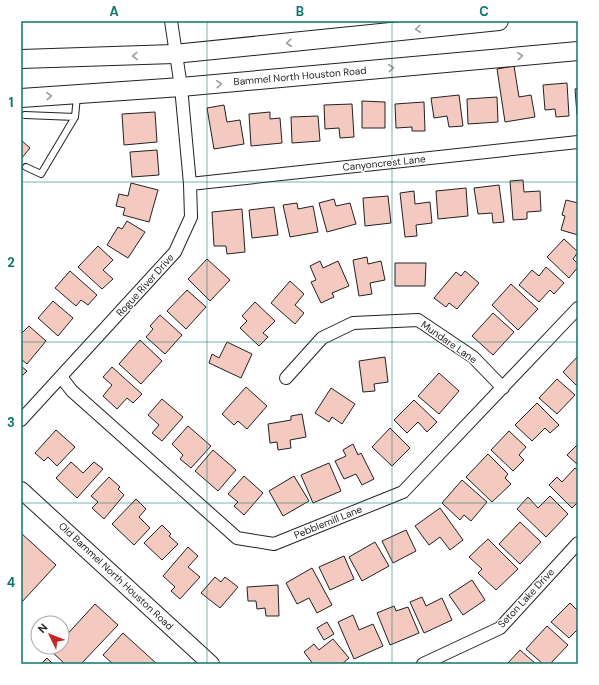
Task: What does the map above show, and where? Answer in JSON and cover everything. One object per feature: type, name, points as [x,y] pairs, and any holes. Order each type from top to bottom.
[{"type":"main road","points":[[21,59],[174,54],[499,21]]},
{"type":"main road","name":"Bammel North Houston Road","points":[[21,98],[181,87],[578,51]]},
{"type":"street","name":"Rogue River Drive","points":[[21,420],[175,252],[191,217],[190,184],[181,87],[174,54],[171,21]]},
{"type":"street","name":"Canyoncrest Lane","points":[[190,184],[578,142]]},
{"type":"street","name":"Pebblemill Lane","points":[[61,377],[72,391],[237,538],[274,544],[403,492],[578,308]]},
{"type":"street","name":"Mundare Lane","points":[[286,378],[322,338],[353,323],[418,320],[473,357],[503,388]]},
{"type":"street","name":"Old Bammel North Houston Road","points":[[21,490],[211,664]]},
{"type":"street","name":"Seton Lake Drive","points":[[423,664],[500,628],[578,543]]},
{"type":"lane","points":[[26,167],[41,174],[75,117],[77,95]]},
{"type":"lane","points":[[25,115],[75,117]]},
{"type":"building","points":[[514,66],[519,97],[531,95],[535,117],[505,122],[497,69]]},
{"type":"building","points":[[567,83],[569,116],[556,117],[555,109],[545,110],[543,85]]},
{"type":"building","points":[[578,88],[578,115],[577,115],[575,89]]},
{"type":"building","points":[[459,95],[463,126],[449,127],[447,116],[434,118],[431,98]]},
{"type":"building","points":[[497,97],[498,122],[468,124],[467,99]]},
{"type":"building","points":[[362,101],[385,102],[385,128],[362,128]]},
{"type":"building","points":[[424,102],[425,131],[412,131],[412,127],[396,128],[395,104]]},
{"type":"building","points":[[352,104],[354,137],[340,138],[339,128],[325,129],[324,105]]},
{"type":"building","points":[[224,105],[227,122],[240,120],[244,144],[214,149],[207,108]]},
{"type":"building","points":[[155,112],[157,142],[124,145],[122,114]]},
{"type":"building","points":[[270,112],[270,119],[280,118],[282,143],[251,146],[249,114]]},
{"type":"building","points":[[318,116],[320,141],[292,143],[291,117]]},
{"type":"building","points":[[21,140],[30,148],[21,159]]},
{"type":"building","points":[[157,150],[159,175],[132,177],[130,152]]},
{"type":"building","points":[[523,180],[524,192],[540,191],[541,211],[527,212],[527,219],[513,220],[510,181]]},
{"type":"building","points":[[131,183],[158,190],[149,222],[123,215],[125,208],[116,206],[119,194],[128,196]]},
{"type":"building","points":[[499,185],[504,222],[493,223],[492,213],[478,214],[474,188]]},
{"type":"building","points":[[466,188],[468,216],[438,219],[436,191]]},
{"type":"building","points":[[414,191],[415,204],[430,202],[432,223],[416,225],[417,236],[405,237],[400,193]]},
{"type":"building","points":[[388,196],[391,223],[365,226],[363,198]]},
{"type":"building","points":[[334,199],[336,206],[350,203],[356,224],[327,232],[319,203]]},
{"type":"building","points":[[566,200],[578,203],[578,235],[561,230],[565,216],[562,215]]},
{"type":"building","points":[[297,203],[298,209],[313,206],[318,232],[290,237],[283,205]]},
{"type":"building","points":[[274,207],[278,235],[252,238],[249,210]]},
{"type":"building","points":[[242,209],[245,252],[227,254],[226,246],[214,246],[212,212]]},
{"type":"building","points":[[127,221],[145,232],[128,258],[107,245],[118,227],[122,229]]},
{"type":"building","points":[[564,239],[578,252],[573,259],[578,264],[578,267],[569,278],[547,257]]},
{"type":"building","points":[[98,246],[113,260],[103,270],[113,279],[102,289],[78,267]]},
{"type":"building","points":[[367,257],[368,264],[381,261],[385,280],[370,283],[372,294],[359,296],[353,260]]},
{"type":"building","points":[[207,259],[230,280],[210,301],[188,279]]},
{"type":"building","points":[[320,261],[323,268],[338,261],[349,286],[332,293],[334,297],[321,303],[311,282],[316,280],[310,266]]},
{"type":"building","points":[[395,263],[426,263],[425,286],[395,286]]},
{"type":"building","points":[[546,267],[564,283],[554,294],[550,290],[539,302],[519,285],[532,270],[539,276]]},
{"type":"building","points":[[70,271],[97,295],[88,305],[81,300],[76,306],[55,288]]},
{"type":"building","points":[[465,271],[479,283],[457,309],[449,303],[446,307],[434,298],[456,272],[461,276]]},
{"type":"building","points":[[290,281],[304,294],[295,305],[304,313],[295,324],[271,303]]},
{"type":"building","points":[[511,284],[538,309],[518,330],[492,305]]},
{"type":"building","points":[[187,290],[206,307],[186,329],[167,311]]},
{"type":"building","points":[[53,301],[73,318],[58,336],[38,318]]},
{"type":"building","points":[[255,302],[275,321],[263,333],[268,337],[259,346],[240,328],[247,321],[242,316]]},
{"type":"building","points":[[493,313],[514,332],[493,355],[472,336]]},
{"type":"building","points":[[160,315],[182,335],[165,354],[146,337],[153,329],[150,326]]},
{"type":"building","points":[[29,326],[46,341],[27,364],[21,359],[21,334]]},
{"type":"building","points":[[140,340],[162,361],[141,384],[119,364]]},
{"type":"building","points":[[227,342],[252,354],[241,378],[209,363],[212,354],[219,358]]},
{"type":"building","points":[[578,356],[578,387],[563,372]]},
{"type":"building","points":[[385,357],[388,382],[374,384],[375,391],[363,392],[359,361]]},
{"type":"building","points":[[21,366],[27,371],[21,377]]},
{"type":"building","points":[[112,367],[142,394],[133,403],[127,398],[117,409],[103,396],[112,385],[103,377]]},
{"type":"building","points":[[439,373],[459,391],[439,414],[418,396]]},
{"type":"building","points":[[557,379],[575,395],[557,414],[539,398]]},
{"type":"building","points":[[246,387],[267,406],[247,429],[238,421],[234,425],[222,414]]},
{"type":"building","points":[[331,388],[355,404],[342,424],[332,417],[329,422],[315,413]]},
{"type":"building","points":[[162,399],[183,417],[162,441],[152,433],[159,425],[148,415]]},
{"type":"building","points":[[414,400],[437,422],[427,432],[418,422],[407,433],[394,420]]},
{"type":"building","points":[[537,403],[559,425],[550,433],[545,428],[532,441],[515,425]]},
{"type":"building","points":[[302,414],[306,437],[290,440],[291,448],[278,450],[277,442],[270,443],[268,424],[291,420],[291,416]]},
{"type":"building","points":[[188,426],[211,446],[191,468],[180,459],[183,455],[172,444]]},
{"type":"building","points":[[390,428],[410,448],[392,466],[372,447]]},
{"type":"building","points":[[56,430],[75,447],[57,466],[48,457],[44,461],[35,453]]},
{"type":"building","points":[[509,431],[526,447],[519,455],[524,460],[513,471],[491,450]]},
{"type":"building","points":[[353,444],[358,455],[361,453],[374,479],[362,485],[356,474],[344,479],[335,461],[346,456],[343,450]]},
{"type":"building","points":[[578,444],[578,465],[567,455]]},
{"type":"building","points":[[213,450],[236,470],[218,491],[195,471]]},
{"type":"building","points":[[488,454],[508,474],[505,478],[511,484],[492,502],[466,477]]},
{"type":"building","points":[[71,462],[83,473],[94,462],[103,469],[77,498],[56,478]]},
{"type":"building","points":[[329,463],[341,491],[313,503],[301,475]]},
{"type":"building","points":[[575,468],[578,470],[578,502],[572,508],[549,485],[557,477],[562,482]]},
{"type":"building","points":[[244,476],[263,493],[244,515],[234,506],[238,502],[228,494]]},
{"type":"building","points":[[294,476],[309,501],[283,516],[269,491]]},
{"type":"building","points":[[109,477],[120,487],[118,489],[124,495],[104,519],[92,508],[98,502],[91,496]]},
{"type":"building","points":[[462,480],[487,502],[471,521],[464,515],[460,520],[442,503]]},
{"type":"building","points":[[550,496],[568,514],[546,537],[517,509],[528,497],[538,508]]},
{"type":"building","points":[[136,499],[146,509],[139,517],[150,528],[134,545],[112,524]]},
{"type":"building","points":[[440,508],[463,540],[450,550],[440,537],[429,545],[415,526]]},
{"type":"building","points":[[520,522],[541,542],[520,564],[499,544]]},
{"type":"building","points":[[162,525],[171,534],[169,536],[178,544],[162,560],[144,543]]},
{"type":"building","points":[[406,530],[416,551],[393,563],[382,541]]},
{"type":"building","points":[[21,533],[56,565],[21,603]]},
{"type":"building","points":[[488,539],[518,569],[496,590],[478,573],[482,569],[469,557]]},
{"type":"building","points":[[375,542],[389,566],[362,581],[349,557]]},
{"type":"building","points":[[188,547],[198,556],[188,567],[200,577],[180,599],[171,591],[175,587],[163,576]]},
{"type":"building","points":[[344,556],[354,579],[330,590],[319,567]]},
{"type":"building","points":[[312,568],[332,605],[317,613],[309,598],[297,604],[286,583]]},
{"type":"building","points":[[215,577],[221,582],[225,577],[238,587],[220,608],[201,593]]},
{"type":"building","points":[[472,580],[485,600],[463,615],[449,595]]},
{"type":"building","points":[[278,585],[279,616],[266,616],[265,608],[257,609],[256,601],[248,601],[247,587]]},
{"type":"building","points":[[422,597],[426,606],[442,598],[452,620],[424,633],[410,602]]},
{"type":"building","points":[[570,603],[578,611],[578,629],[569,638],[551,622]]},
{"type":"building","points":[[95,604],[118,625],[81,664],[65,664],[55,655],[70,655],[70,631]]},
{"type":"building","points":[[394,606],[396,611],[408,607],[419,633],[390,645],[377,613]]},
{"type":"building","points":[[353,615],[359,630],[373,624],[383,646],[354,659],[338,622]]},
{"type":"building","points":[[327,622],[334,634],[324,640],[317,628]]},
{"type":"building","points":[[547,626],[568,645],[550,664],[543,664],[526,649]]},
{"type":"building","points":[[123,633],[157,664],[113,664],[103,655]]},
{"type":"building","points":[[333,639],[349,658],[342,664],[313,664],[304,652],[314,644],[319,650]]},
{"type":"building","points":[[520,650],[536,664],[507,664]]},
{"type":"building","points":[[47,658],[53,664],[41,664]]}]
